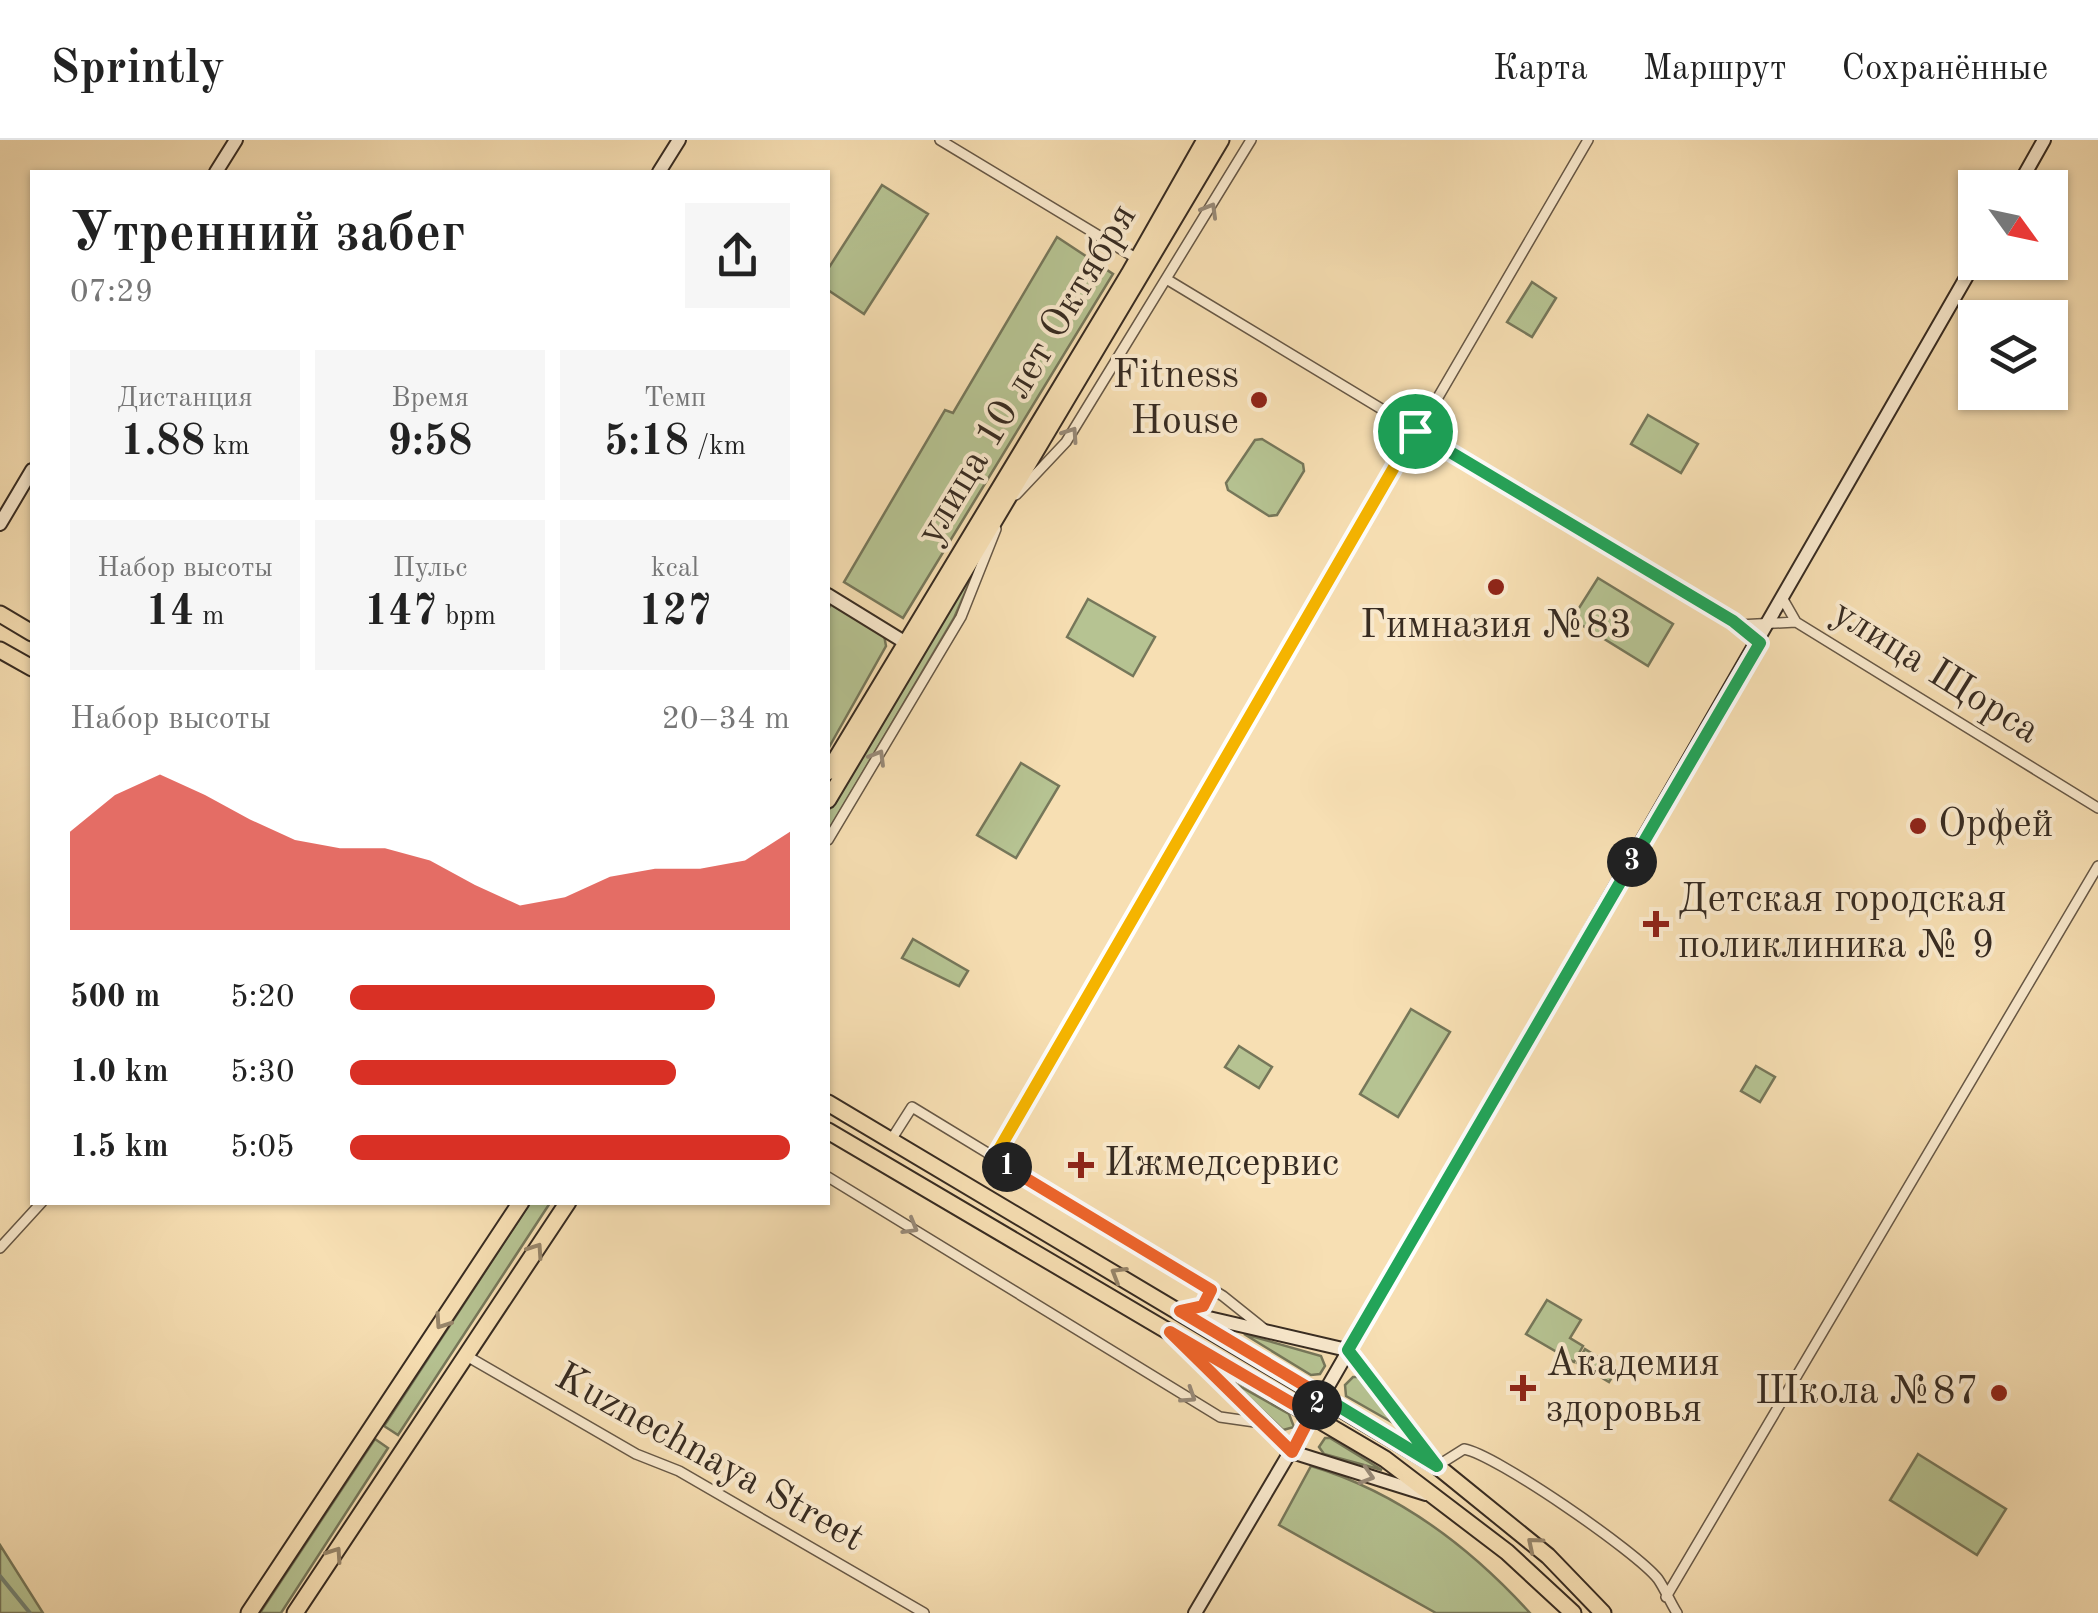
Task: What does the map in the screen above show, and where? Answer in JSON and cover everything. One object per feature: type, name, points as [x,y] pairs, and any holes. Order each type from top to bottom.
[{"type":"main road","points":[[217,170],[236,140]]},
{"type":"main road","points":[[661,170],[679,140]]},
{"type":"main road","name":"улица 10 лет Октября","points":[[830,769],[1005,506],[1143,262],[1205,140]]},
{"type":"main road","name":"улица 10 лет Октября","points":[[830,796],[912,647],[1143,262],[1221,140]]},
{"type":"main road","points":[[2027,170],[2044,140]]},
{"type":"main road","points":[[1195,1613],[1760,643],[1965,280]]},
{"type":"main road","points":[[0,524],[30,473]]},
{"type":"main road","points":[[830,596],[912,647]]},
{"type":"main road","points":[[0,614],[30,632]]},
{"type":"main road","points":[[0,650],[30,667]]},
{"type":"main road","points":[[830,1104],[1437,1466],[1548,1556],[1603,1613]]},
{"type":"main road","points":[[830,1133],[1312,1415],[1442,1499],[1572,1613]]},
{"type":"main road","points":[[249,1613],[519,1205]]},
{"type":"main road","points":[[295,1613],[566,1205]]},
{"type":"main road","points":[[1180,1311],[1348,1350],[1437,1466]]},
{"type":"main road","points":[[1170,1332],[1292,1452],[1442,1499]]},
{"type":"street","points":[[940,140],[1143,262]]},
{"type":"street","name":"улица 10 лет Октября","points":[[830,837],[961,617],[1005,506],[1066,442],[1251,140]]},
{"type":"street","points":[[994,1158],[1588,140]]},
{"type":"street","name":"улица Щорса","points":[[1168,280],[1739,625],[1769,627],[1796,622],[2098,808]]},
{"type":"street","points":[[1784,601],[1796,622]]},
{"type":"street","points":[[1739,625],[1760,643]]},
{"type":"street","points":[[1666,1597],[2098,866]]},
{"type":"street","points":[[891,1140],[912,1107],[1211,1290],[1265,1330]]},
{"type":"street","points":[[830,1178],[1220,1417],[1262,1423]]},
{"type":"street","points":[[0,1248],[39,1205]]},
{"type":"street","points":[[1180,1311],[1203,1306],[1211,1290]]},
{"type":"street","name":"Kuznechnaya Street","points":[[466,1356],[636,1454],[679,1471],[924,1613]]},
{"type":"street","points":[[1437,1466],[1464,1448],[1492,1459],[1614,1540],[1658,1580],[1678,1613]]},
{"type":"green space","points":[[882,185],[928,214],[864,314],[830,291],[830,266]]},
{"type":"green space","points":[[1057,237],[1113,274],[903,618],[844,582],[945,410],[953,413]]},
{"type":"green space","points":[[1532,282],[1556,298],[1532,337],[1507,322]]},
{"type":"green space","points":[[1648,415],[1698,444],[1681,473],[1631,444]]},
{"type":"green space","points":[[1262,439],[1303,464],[1304,471],[1277,515],[1269,516],[1228,490],[1226,483],[1255,440]]},
{"type":"green space","points":[[979,561],[954,618],[830,829],[830,808]]},
{"type":"green space","points":[[1598,578],[1673,624],[1648,666],[1572,619]]},
{"type":"green space","points":[[1088,599],[1155,637],[1133,676],[1067,637]]},
{"type":"green space","points":[[830,606],[884,635],[886,646],[830,745]]},
{"type":"green space","points":[[1021,763],[1059,786],[1016,858],[977,835]]},
{"type":"green space","points":[[913,939],[968,971],[959,986],[902,958]]},
{"type":"green space","points":[[1411,1009],[1450,1032],[1398,1117],[1360,1094]]},
{"type":"green space","points":[[1239,1046],[1272,1067],[1259,1088],[1225,1067]]},
{"type":"green space","points":[[1756,1066],[1775,1077],[1760,1102],[1741,1091]]},
{"type":"green space","points":[[529,1205],[549,1205],[398,1435],[384,1426]]},
{"type":"green space","points":[[1547,1300],[1581,1320],[1570,1338],[1583,1346],[1574,1362],[1526,1334]]},
{"type":"green space","points":[[1244,1334],[1321,1356],[1325,1366],[1320,1374],[1311,1375]]},
{"type":"green space","points":[[1585,1349],[1617,1369],[1609,1382],[1577,1363]]},
{"type":"green space","points":[[1359,1377],[1402,1428],[1346,1396],[1345,1385]]},
{"type":"green space","points":[[1234,1383],[1289,1414],[1294,1427],[1283,1430]]},
{"type":"green space","points":[[1325,1438],[1382,1470],[1324,1454],[1319,1447]]},
{"type":"green space","points":[[375,1439],[388,1448],[281,1613],[260,1613]]},
{"type":"green space","points":[[1918,1454],[2006,1509],[1977,1555],[1890,1500]]},
{"type":"green space","points":[[1311,1466],[1373,1491],[1431,1524],[1483,1566],[1530,1613],[1436,1613],[1279,1525]]},
{"type":"green space","points":[[0,1545],[43,1613],[0,1613]]},
{"type":"waterway","points":[[0,1576],[30,1613]]},
{"type":"place","name":"Fitness House","points":[[1259,400]]},
{"type":"place","name":"Гимназия №83","points":[[1496,587]]},
{"type":"place","name":"Орфей","points":[[1918,826]]},
{"type":"place","name":"Детская городская поликлиника № 9","points":[[1656,924]]},
{"type":"place","name":"Ижмедсервис","points":[[1081,1165]]},
{"type":"place","name":"Академия здоровья","points":[[1523,1388]]},
{"type":"place","name":"Школа №87","points":[[1999,1393]]},
{"type":"route","points":[[1415,431],[994,1158],[1211,1290],[1203,1306],[1180,1311],[1322,1396],[1312,1415],[1170,1332],[1292,1452],[1322,1396],[1437,1466],[1348,1350],[1760,643],[1733,621],[1415,431]]}]
